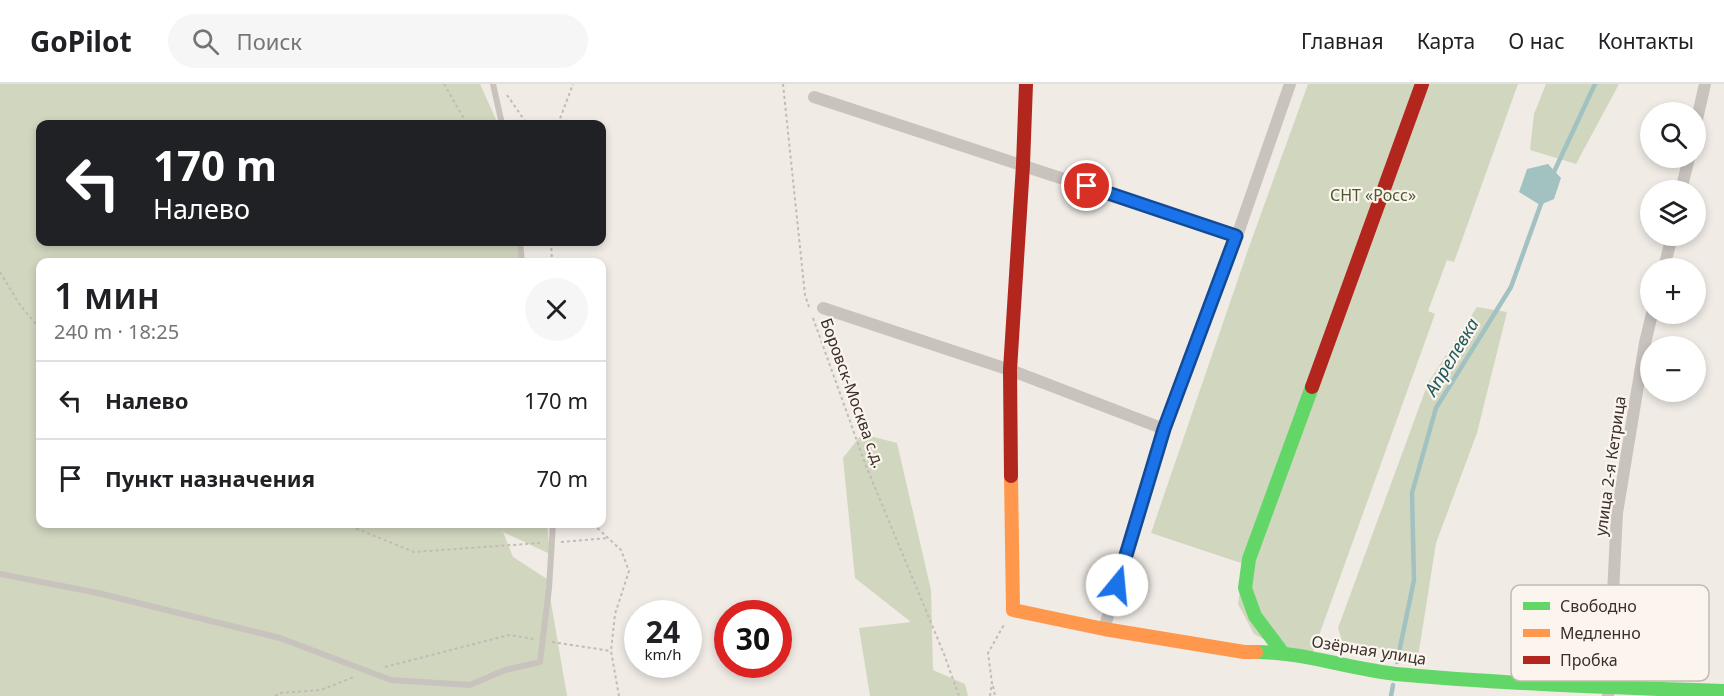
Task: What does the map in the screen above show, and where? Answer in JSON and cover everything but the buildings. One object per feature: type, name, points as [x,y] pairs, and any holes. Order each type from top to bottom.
[{"type":"street","points":[[1013,610],[1010,370],[1026,84]]},
{"type":"street","points":[[1104,629],[1164,429],[1290,84]]},
{"type":"street","points":[[1282,652],[1255,616],[1245,588],[1249,559],[1422,84]]},
{"type":"street","points":[[1701,102],[1705,84]]},
{"type":"street","points":[[814,97],[1236,236]]},
{"type":"street","points":[[823,308],[1010,370],[1164,429]]},
{"type":"street","name":"улица 2-я Кетрица","points":[[1613,585],[1617,513],[1650,324]]},
{"type":"street","name":"Озёрная улица","points":[[1013,610],[1104,629],[1244,652],[1282,652],[1390,673],[1608,692],[1724,691]]},
{"type":"lane","points":[[493,84],[501,120]]},
{"type":"lane","points":[[0,574],[98,593],[280,638],[391,680],[470,685],[505,670],[540,662],[553,528]]},
{"type":"path","points":[[444,84],[465,120]]},
{"type":"path","points":[[560,120],[573,84]]},
{"type":"path","name":"Боровск-Москва с.д.","points":[[783,84],[805,295],[866,466],[944,654],[959,696]]},
{"type":"path","points":[[506,93],[524,120]]},
{"type":"path","points":[[0,272],[20,305],[36,324]]},
{"type":"path","points":[[355,528],[414,552],[608,538]]},
{"type":"path","points":[[597,528],[621,550],[629,571],[615,614],[611,651],[619,696]]},
{"type":"path","points":[[994,696],[988,653],[1013,610]]},
{"type":"path","points":[[275,696],[279,693],[321,690],[369,672],[426,655],[509,635],[611,651]]},
{"type":"path","points":[[990,696],[992,683]]},
{"type":"green space","points":[[0,84],[480,84],[496,120],[36,120],[36,246],[518,246],[520,258],[36,258],[36,528],[547,528],[550,554],[503,532],[513,557],[547,579],[567,696],[0,696]]},
{"type":"green space","name":"СНТ «Росс»","points":[[1308,84],[1518,84],[1454,262],[1447,260],[1428,311],[1435,314],[1309,663],[1254,634],[1238,604],[1244,564],[1151,533],[1249,247]]},
{"type":"green space","points":[[1546,84],[1619,84],[1576,164],[1530,150],[1534,114]]},
{"type":"green space","points":[[1477,307],[1507,312],[1477,433],[1436,543],[1418,657],[1342,641],[1338,628],[1428,383]]},
{"type":"green space","points":[[862,434],[897,443],[931,590],[933,670],[965,684],[968,696],[870,696],[859,628],[911,622],[855,578],[843,458]]},
{"type":"water","points":[[1548,164],[1561,178],[1554,199],[1540,205],[1519,192],[1527,169]]},
{"type":"waterway","name":"Апрелевка","points":[[1553,174],[1595,84]]},
{"type":"waterway","name":"Апрелевка","points":[[1397,662],[1414,580],[1412,493],[1436,408],[1511,287],[1542,201]]},
{"type":"waterway","points":[[1391,696],[1393,685]]},
{"type":"traffic: fast","points":[[1282,652],[1255,616],[1245,588],[1249,559],[1312,387]]},
{"type":"traffic: fast","points":[[1256,652],[1292,655],[1396,674],[1560,685],[1724,691]]},
{"type":"traffic: slow","points":[[1011,476],[1013,610],[1104,629],[1256,652]]},
{"type":"traffic: jam","points":[[1011,476],[1010,370],[1026,84]]},
{"type":"traffic: jam","points":[[1312,387],[1422,84]]},
{"type":"route","points":[[1087,186],[1236,236],[1164,429],[1117,585]]}]
